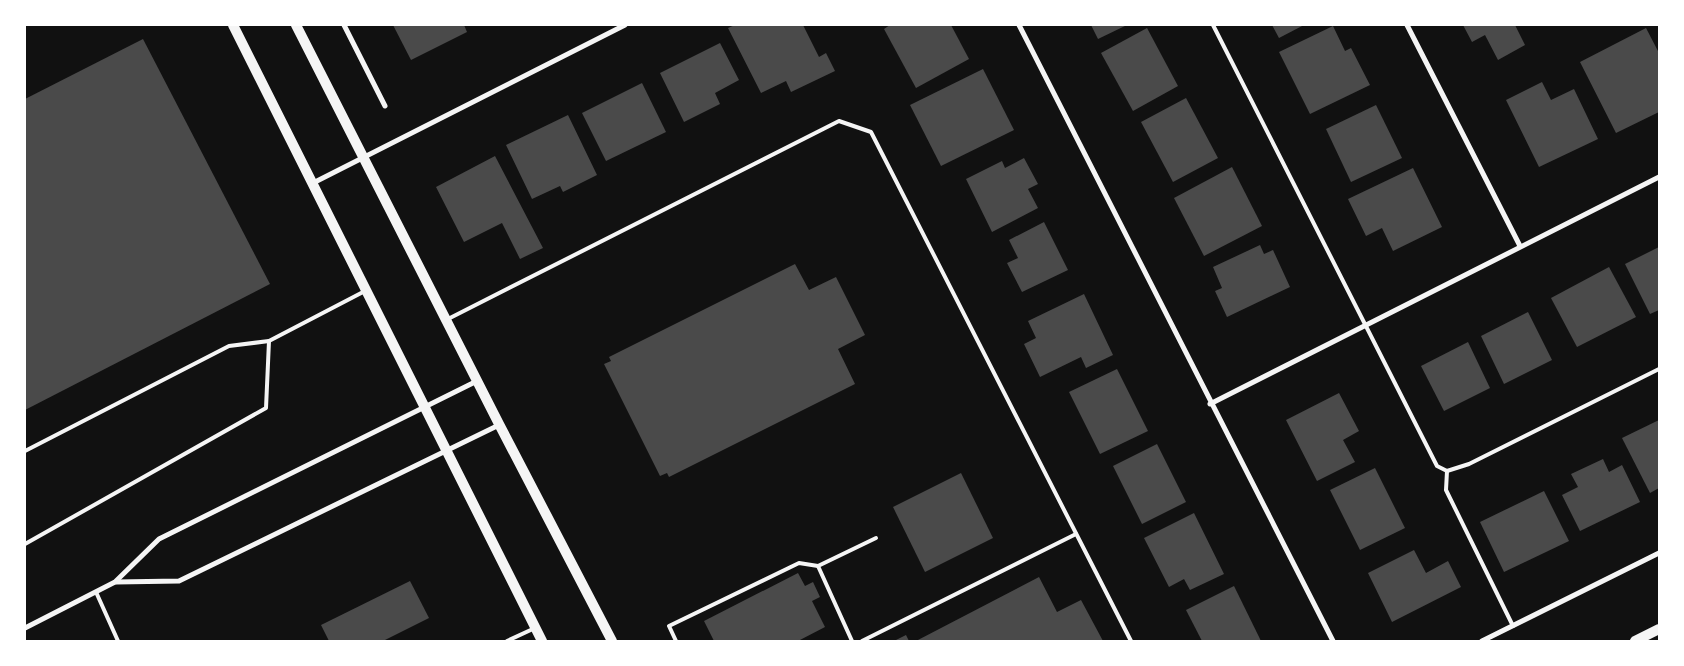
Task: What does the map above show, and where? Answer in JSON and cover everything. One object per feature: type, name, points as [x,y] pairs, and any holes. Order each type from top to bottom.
[{"type":"main road","points":[[233,25],[542,641]]},
{"type":"main road","points":[[296,25],[612,641]]},
{"type":"main road","points":[[1635,641],[1659,629]]},
{"type":"street","points":[[344,25],[385,106]]},
{"type":"street","points":[[312,184],[625,25]]},
{"type":"street","points":[[1019,25],[1169,317],[1210,404],[1333,641]]},
{"type":"street","points":[[1407,25],[1520,246]]},
{"type":"street","points":[[1210,404],[1659,177]]},
{"type":"street","points":[[25,628],[115,582],[159,539],[477,381]]},
{"type":"street","points":[[115,582],[179,581],[499,424]]},
{"type":"street","points":[[1482,641],[1659,552]]},
{"type":"lane","points":[[1213,25],[1437,466],[1447,471],[1469,464],[1659,369]]},
{"type":"lane","points":[[446,320],[839,121],[871,132],[1130,641]]},
{"type":"lane","points":[[25,451],[229,346],[269,341],[366,291]]},
{"type":"lane","points":[[25,544],[266,408],[269,341]]},
{"type":"lane","points":[[1447,471],[1446,490],[1513,626]]},
{"type":"lane","points":[[862,641],[1076,534]]},
{"type":"lane","points":[[676,641],[669,626],[799,562],[818,566],[876,538]]},
{"type":"lane","points":[[818,566],[852,641]]},
{"type":"lane","points":[[96,592],[118,641]]},
{"type":"lane","points":[[508,641],[535,628]]},
{"type":"building","points":[[393,25],[464,25],[467,32],[411,60]]},
{"type":"building","points":[[735,25],[803,25],[819,57],[826,53],[835,71],[791,92],[786,81],[761,93],[728,28]]},
{"type":"building","points":[[890,25],[951,25],[969,59],[916,88],[884,29]]},
{"type":"building","points":[[1091,25],[1127,25],[1098,39]]},
{"type":"building","points":[[1272,25],[1304,25],[1279,38]]},
{"type":"building","points":[[1463,25],[1515,25],[1525,45],[1498,60],[1485,35],[1472,42]]},
{"type":"building","points":[[1333,26],[1345,51],[1351,48],[1370,85],[1310,114],[1279,52]]},
{"type":"building","points":[[1147,28],[1178,86],[1133,111],[1101,53]]},
{"type":"building","points":[[1646,28],[1659,53],[1659,112],[1616,133],[1580,62]]},
{"type":"building","points":[[143,39],[270,284],[25,410],[25,99]]},
{"type":"building","points":[[720,43],[739,80],[715,93],[720,104],[684,122],[660,73]]},
{"type":"building","points":[[983,69],[1014,130],[941,166],[910,105]]},
{"type":"building","points":[[1542,82],[1551,100],[1574,89],[1598,139],[1539,167],[1506,100]]},
{"type":"building","points":[[642,83],[666,132],[606,161],[582,113]]},
{"type":"building","points":[[1186,98],[1218,158],[1173,182],[1141,122]]},
{"type":"building","points":[[1376,105],[1402,158],[1351,182],[1326,129]]},
{"type":"building","points":[[568,115],[597,175],[563,192],[560,186],[532,199],[506,145]]},
{"type":"building","points":[[495,156],[543,248],[520,259],[502,223],[464,242],[436,187]]},
{"type":"building","points":[[1024,158],[1038,184],[1028,189],[1038,208],[992,232],[966,179],[1002,161],[1005,168]]},
{"type":"building","points":[[1232,167],[1262,226],[1204,256],[1174,198]]},
{"type":"building","points":[[1413,168],[1442,227],[1393,251],[1382,228],[1366,236],[1348,199]]},
{"type":"building","points":[[1044,222],[1068,270],[1022,292],[1007,263],[1018,258],[1009,240]]},
{"type":"building","points":[[1260,245],[1264,254],[1273,250],[1290,287],[1227,317],[1215,291],[1222,288],[1213,267]]},
{"type":"building","points":[[1659,247],[1659,310],[1650,314],[1625,264]]},
{"type":"building","points":[[795,264],[809,290],[836,277],[865,335],[838,349],[855,384],[669,477],[667,473],[660,476],[604,364],[611,361],[609,357]]},
{"type":"building","points":[[1609,267],[1636,317],[1577,347],[1551,298]]},
{"type":"building","points":[[1084,294],[1113,355],[1086,368],[1081,357],[1040,377],[1024,344],[1036,338],[1028,321]]},
{"type":"building","points":[[1528,312],[1552,360],[1504,384],[1481,336]]},
{"type":"building","points":[[1468,342],[1490,388],[1444,411],[1421,366]]},
{"type":"building","points":[[1117,369],[1148,431],[1100,454],[1069,392]]},
{"type":"building","points":[[1339,393],[1359,431],[1343,440],[1355,462],[1317,481],[1286,420]]},
{"type":"building","points":[[1659,420],[1659,488],[1650,493],[1622,438]]},
{"type":"building","points":[[1157,444],[1186,502],[1142,524],[1113,466]]},
{"type":"building","points":[[1603,459],[1609,472],[1622,465],[1640,502],[1580,531],[1562,495],[1578,487],[1571,474]]},
{"type":"building","points":[[1375,468],[1405,528],[1360,550],[1330,490]]},
{"type":"building","points":[[961,473],[993,538],[925,572],[893,507]]},
{"type":"building","points":[[1544,491],[1569,541],[1504,572],[1480,522]]},
{"type":"building","points":[[1194,513],[1224,574],[1190,590],[1184,579],[1169,587],[1144,538]]},
{"type":"building","points":[[1414,550],[1426,573],[1448,561],[1461,587],[1392,622],[1368,573]]},
{"type":"building","points":[[798,573],[805,586],[813,582],[820,597],[812,601],[825,627],[798,641],[714,641],[704,621]]},
{"type":"building","points":[[1039,577],[1057,612],[1081,600],[1103,641],[916,641]]},
{"type":"building","points":[[410,581],[429,618],[383,641],[329,641],[321,625]]},
{"type":"building","points":[[1234,586],[1261,641],[1202,641],[1186,610]]},
{"type":"building","points":[[906,635],[909,641],[894,641]]}]
